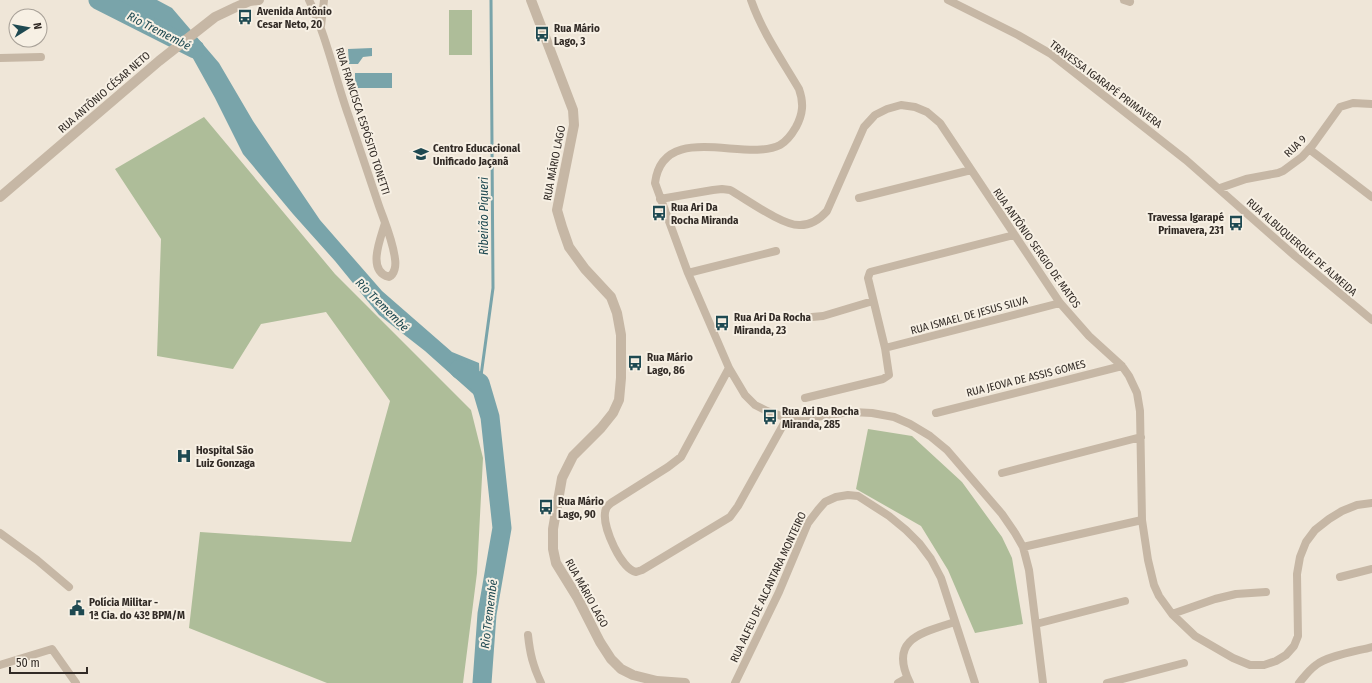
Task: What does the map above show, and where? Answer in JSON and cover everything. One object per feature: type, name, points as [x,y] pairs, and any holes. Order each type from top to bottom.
[{"type":"street","name":"RUA ANTÔNIO CÉSAR NETO","points":[[0,197],[159,61],[215,17],[254,0]]},
{"type":"street","points":[[309,0],[321,27]]},
{"type":"street","points":[[321,27],[324,0]]},
{"type":"street","name":"RUA MÁRIO LAGO","points":[[531,0],[573,110],[574,125],[558,210],[562,227],[569,247],[585,269],[611,297],[618,313],[621,335],[620,400],[613,413],[601,428],[573,456],[562,478],[553,529],[553,549],[556,563],[577,597],[600,642],[611,659],[621,669],[633,675],[656,682],[685,683]]},
{"type":"street","points":[[751,0],[756,16],[765,33],[799,89],[803,98],[803,110],[800,120],[792,135],[780,144],[771,148],[693,147],[679,151],[667,157],[662,162],[656,173],[655,183],[688,273],[729,368],[745,395],[755,405],[787,418],[803,419],[841,413],[872,413],[894,418],[910,424],[930,436],[947,450],[1002,514],[1023,547],[1030,570],[1043,683]]},
{"type":"street","name":"TRAVESSA IGARAPÉ PRIMAVERA","points":[[948,0],[1018,35],[1051,54],[1220,188]]},
{"type":"street","name":"RUA FRANCISCA ESPÓSITO TONETTI","points":[[321,27],[339,89],[385,223],[393,249],[396,263],[394,271],[389,277],[383,273],[376,263],[376,256],[385,223]]},
{"type":"street","points":[[0,58],[41,58]]},
{"type":"street","name":"RUA 9","points":[[1220,188],[1246,179],[1278,173],[1302,157],[1340,107],[1353,103],[1372,104]]},
{"type":"street","name":"RUA ANTÔNIO SERGIO DE MATOS","points":[[660,199],[713,190],[730,190],[780,219],[799,225],[809,224],[820,219],[827,211],[864,127],[875,115],[887,108],[901,105],[915,107],[927,112],[940,123],[1060,303],[1089,336],[1122,366],[1130,376],[1137,393],[1140,411],[1142,520],[1148,560],[1154,585],[1159,596],[1172,614],[1195,636],[1233,658],[1250,664],[1264,665],[1276,661],[1286,655],[1294,646],[1298,636],[1297,574],[1300,557],[1306,542],[1315,530],[1328,519],[1357,505],[1372,503]]},
{"type":"street","points":[[1309,149],[1372,197]]},
{"type":"street","points":[[859,198],[971,170]]},
{"type":"street","name":"RUA ALBUQUERQUE DE ALMEIDA","points":[[1220,188],[1289,251],[1372,320]]},
{"type":"street","points":[[805,398],[888,376],[890,373],[868,278],[870,272],[1014,235]]},
{"type":"street","points":[[688,273],[776,251]]},
{"type":"street","points":[[812,317],[822,316],[873,301]]},
{"type":"street","name":"RUA ISMAEL DE JESUS SILVA","points":[[885,348],[1060,303]]},
{"type":"street","name":"RUA JEOVA DE ASSIS GOMES","points":[[936,413],[1122,366]]},
{"type":"street","points":[[729,368],[680,457],[668,467],[606,507],[604,512],[609,535],[617,553],[628,568],[636,572],[642,570],[730,517],[738,506],[787,418]]},
{"type":"street","points":[[1002,473],[1141,437]]},
{"type":"street","name":"RUA ALFEU DE ALCANTARA MONTEIRO","points":[[735,683],[779,592],[808,523],[826,502],[836,497],[848,495],[858,496],[889,516],[919,543],[931,559],[942,578],[975,683]]},
{"type":"street","points":[[1023,547],[1142,520]]},
{"type":"street","points":[[0,533],[37,560],[69,587]]},
{"type":"street","points":[[1340,577],[1372,569]]},
{"type":"street","points":[[1172,614],[1215,599],[1236,594],[1266,592]]},
{"type":"street","points":[[1036,624],[1125,601]]},
{"type":"street","points":[[898,683],[908,680],[903,666],[903,655],[907,645],[914,638],[924,632],[955,622]]},
{"type":"street","points":[[528,635],[531,660],[541,683]]},
{"type":"street","points":[[1299,683],[1310,670],[1326,659],[1372,647]]},
{"type":"street","points":[[0,665],[52,649],[76,683]]},
{"type":"street","points":[[1107,683],[1184,663]]},
{"type":"green space","points":[[449,10],[472,10],[472,55],[449,55]]},
{"type":"green space","points":[[204,117],[335,274],[471,410],[483,458],[477,573],[463,683],[327,683],[189,628],[200,532],[351,542],[390,401],[326,312],[261,324],[233,369],[157,356],[161,239],[115,169]]},
{"type":"green space","points":[[868,429],[912,436],[962,482],[1002,537],[1012,558],[1023,624],[975,633],[948,570],[921,526],[856,489]]},
{"type":"water","points":[[113,0],[157,0],[172,8],[219,63],[253,121],[320,220],[382,291],[452,352],[479,363],[481,401],[425,351],[379,315],[335,261],[293,214],[243,154],[215,98],[190,53],[147,17]]},
{"type":"water","points":[[372,48],[372,56],[363,57],[358,64],[349,64],[348,49]]},
{"type":"water","points":[[355,73],[392,73],[392,88],[355,88]]},
{"type":"waterway","name":"Rio Tremembé","points":[[98,0],[195,49]]},
{"type":"waterway","name":"Ribeirão Piqueri","points":[[480,383],[493,288],[491,0]]},
{"type":"waterway","name":"Rio Tremembé","points":[[459,369],[480,383],[490,417],[502,528],[487,614],[482,683]]},
{"type":"place","name":"Avenida Antônio Cesar Neto, 20","points":[[245,17]]},
{"type":"place","name":"Rua Mário Lago, 3","points":[[542,34]]},
{"type":"place","name":"Centro Educacional Unificado Jaçanã","points":[[421,154]]},
{"type":"place","name":"Rua Ari Da Rocha Miranda","points":[[659,213]]},
{"type":"place","name":"Travessa Igarapé Primavera, 231","points":[[1236,223]]},
{"type":"place","name":"Rua Ari Da Rocha Miranda, 23","points":[[722,323]]},
{"type":"place","name":"Rua Mário Lago, 86","points":[[635,363]]},
{"type":"place","name":"Rua Ari Da Rocha Miranda, 285","points":[[770,417]]},
{"type":"place","name":"Hospital São Luiz Gonzaga","points":[[184,456]]},
{"type":"place","name":"Rua Mário Lago, 90","points":[[546,507]]},
{"type":"place","name":"Polícia Militar - 1ª Cia. do 43º BPM/M","points":[[77,608]]}]
